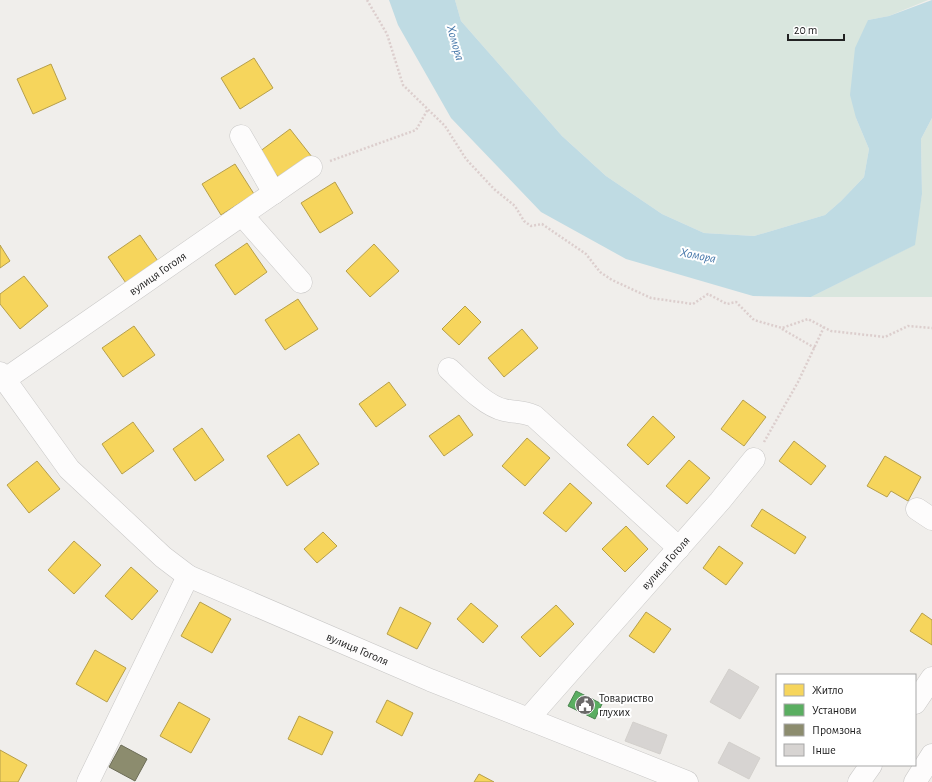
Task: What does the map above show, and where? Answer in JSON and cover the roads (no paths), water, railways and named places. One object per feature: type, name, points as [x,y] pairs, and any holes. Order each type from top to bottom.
[{"type":"street","points":[[241,136],[274,193]]},
{"type":"street","name":"вулиця Гоголя","points":[[311,167],[2,376],[69,469],[162,557],[188,576],[430,680],[687,782]]},
{"type":"street","points":[[242,215],[301,282]]},
{"type":"street","points":[[449,369],[485,401],[503,410],[523,411],[534,416],[679,548]]},
{"type":"street","name":"вулиця Гоголя","points":[[528,719],[679,548],[754,459]]},
{"type":"street","points":[[88,782],[188,576]]},
{"type":"street","points":[[916,701],[932,678]]},
{"type":"street","points":[[915,782],[932,755]]},
{"type":"street","points":[[859,782],[870,766]]},
{"type":"water","name":"Хомора","points":[[389,0],[455,0],[461,21],[562,136],[606,176],[662,214],[704,233],[754,236],[825,215],[864,177],[869,149],[856,118],[850,95],[855,48],[868,20],[889,16],[932,0],[932,118],[921,139],[922,194],[915,245],[811,297],[753,296],[626,259],[541,212],[451,118],[398,25]]},
{"type":"place","name":"Товариство глухих","points":[[585,705]]}]
